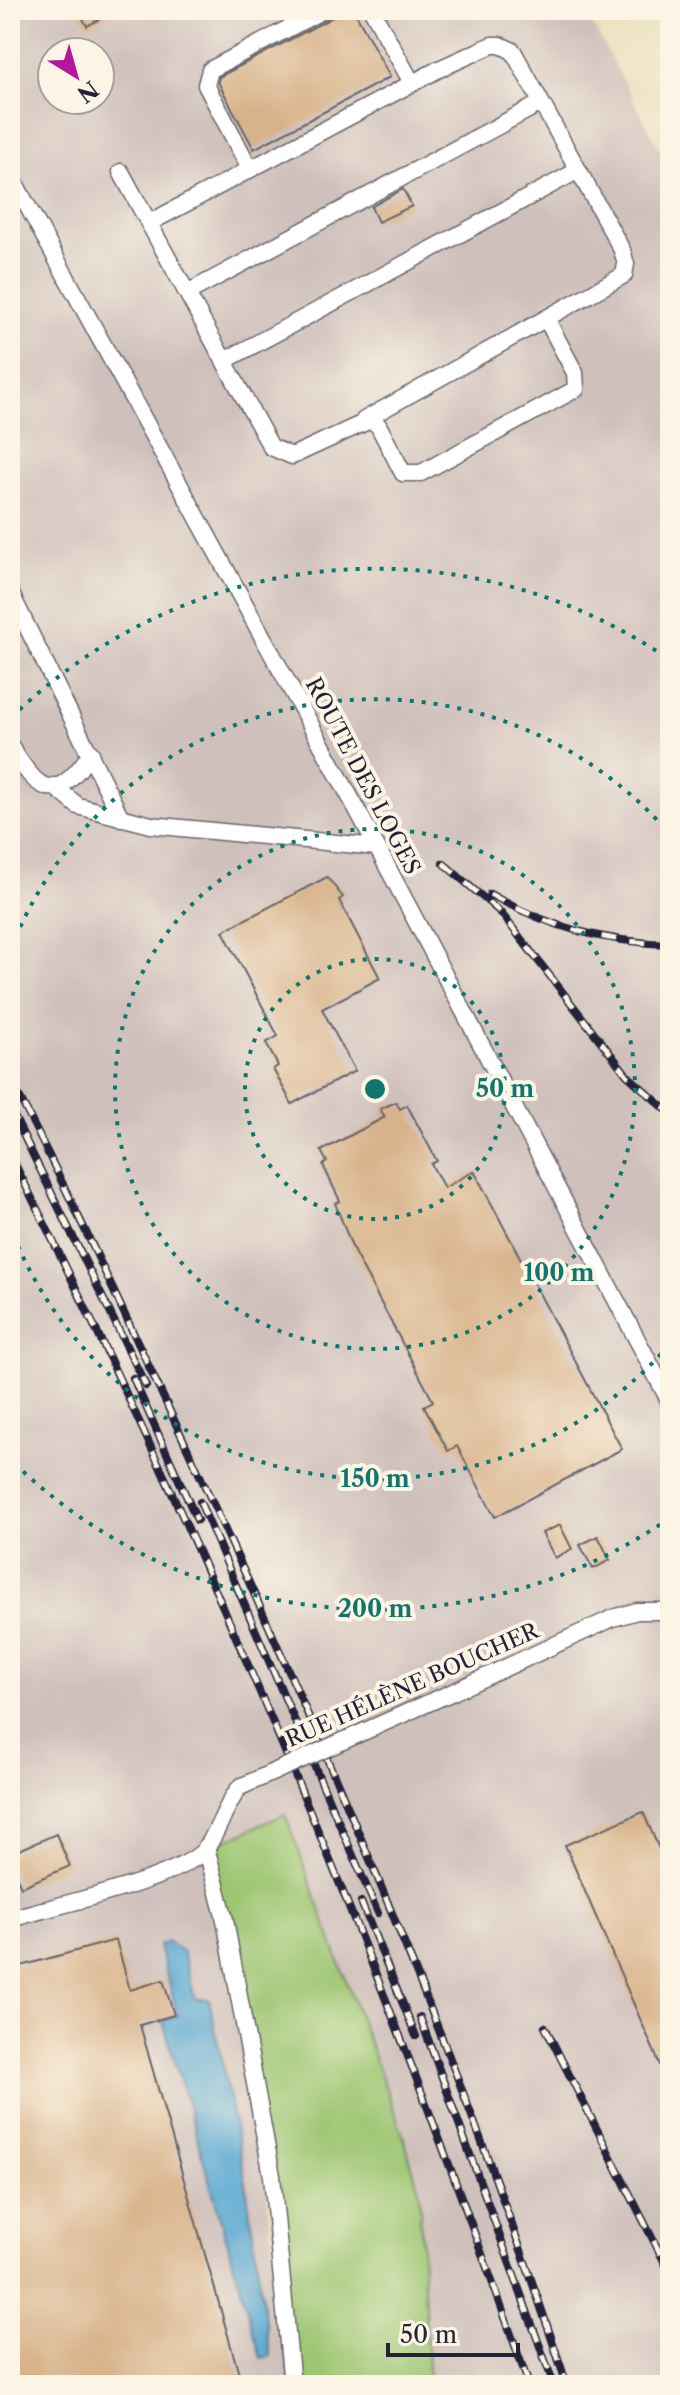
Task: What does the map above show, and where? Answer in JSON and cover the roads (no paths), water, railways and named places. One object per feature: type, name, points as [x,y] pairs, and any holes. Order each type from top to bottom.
[{"type":"street","points":[[250,169],[206,85],[206,76],[210,70],[323,10]]},
{"type":"street","points":[[372,10],[412,83]]},
{"type":"street","points":[[121,172],[271,447],[280,454],[292,456],[364,420],[547,320],[624,275],[626,264],[622,250],[513,51],[500,45],[492,45],[412,83],[149,223]]},
{"type":"street","points":[[187,293],[541,103]]},
{"type":"street","points":[[224,361],[577,171]]},
{"type":"street","name":"ROUTE DES LOGES","points":[[10,174],[377,847],[670,1402]]},
{"type":"street","points":[[364,420],[378,425],[398,468],[411,475],[570,393],[577,382],[575,373],[547,320]]},
{"type":"street","points":[[10,592],[121,818]]},
{"type":"street","points":[[10,745],[37,786],[54,786],[75,776],[91,753]]},
{"type":"street","points":[[54,786],[78,806],[166,827],[377,847]]},
{"type":"street","name":"RUE HÉLÈNE BOUCHER","points":[[206,1847],[225,1807],[240,1787],[613,1618],[637,1611],[670,1611]]},
{"type":"street","points":[[10,1919],[177,1869],[206,1847],[225,1920],[272,2176],[292,2385]]},
{"type":"water","points":[[167,1942],[183,1952],[195,1999],[209,1999],[245,2177],[270,2356],[261,2358],[163,2021],[178,2016],[159,1946]]},
{"type":"railway","points":[[443,863],[501,913],[627,1075],[670,1113]]},
{"type":"railway","points":[[490,894],[511,906],[577,931],[622,940],[670,944]]},
{"type":"railway","points":[[10,1079],[183,1439],[340,1789],[483,2144],[567,2385]]},
{"type":"railway","points":[[10,1108],[146,1386]]},
{"type":"railway","points":[[10,1154],[155,1455],[289,1761],[414,2071],[529,2385]]},
{"type":"railway","points":[[133,1378],[197,1520]]},
{"type":"railway","points":[[200,1502],[378,1913]]},
{"type":"railway","points":[[361,1902],[416,2036]]},
{"type":"railway","points":[[420,2017],[554,2385]]},
{"type":"railway","points":[[545,2027],[670,2273]]}]
